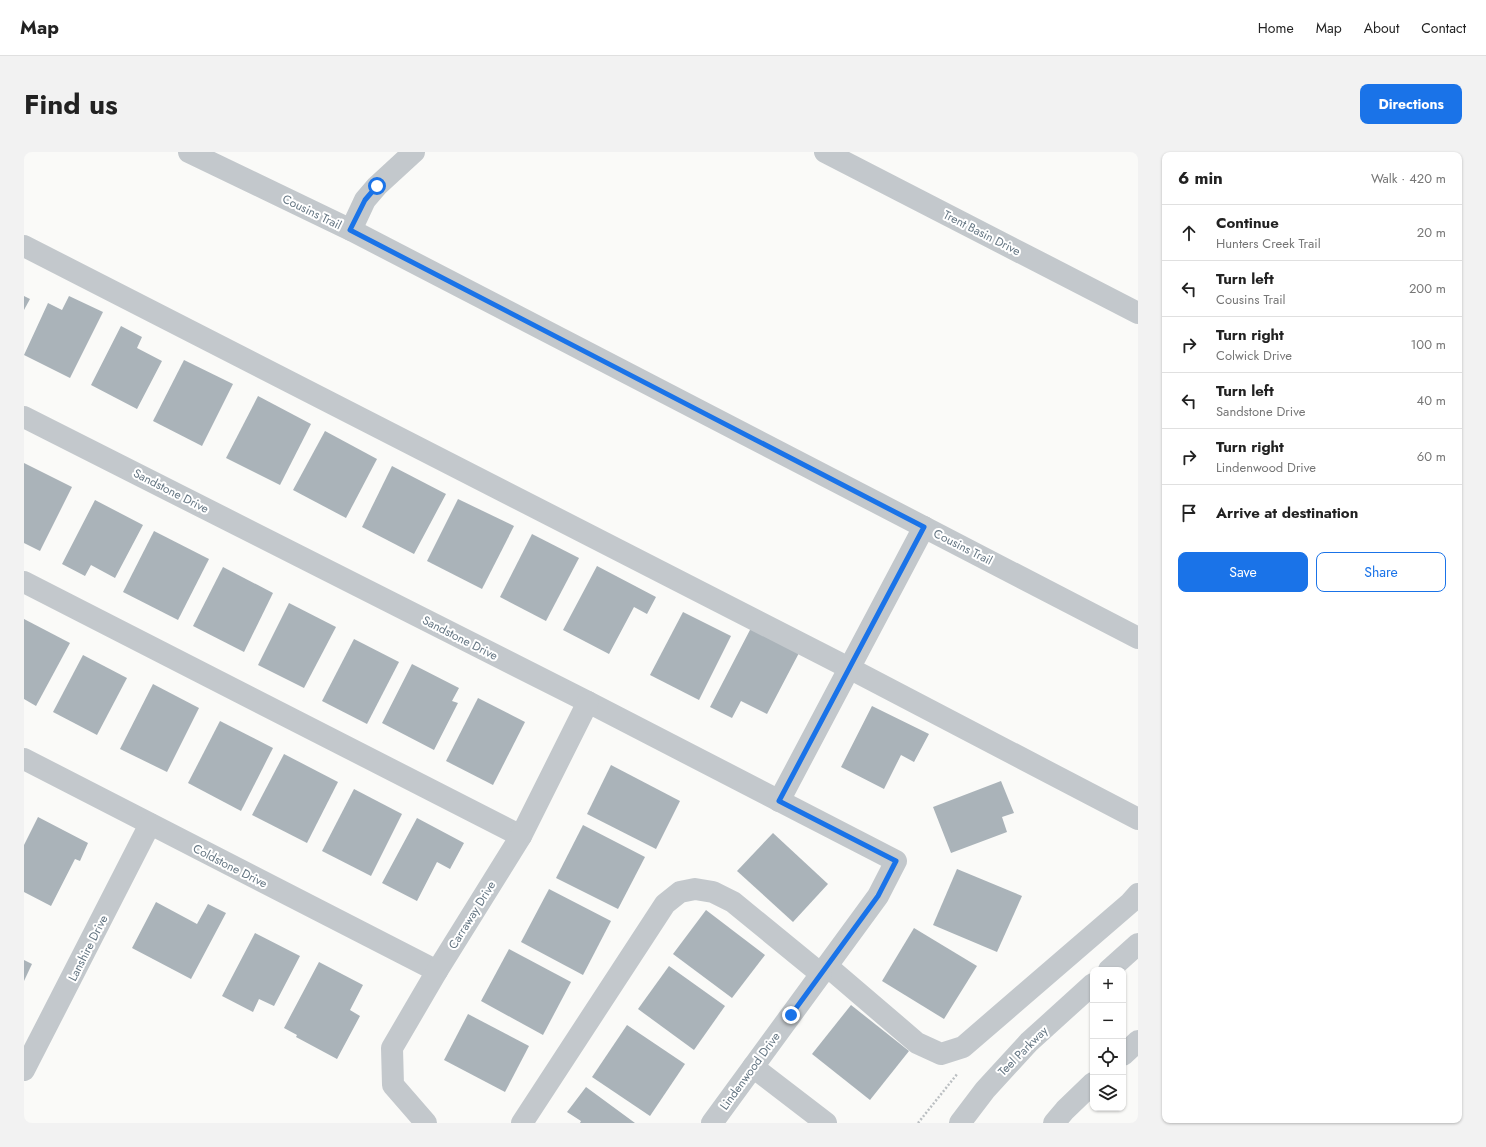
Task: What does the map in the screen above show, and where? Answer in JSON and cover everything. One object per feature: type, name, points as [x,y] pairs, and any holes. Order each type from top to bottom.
[{"type":"street","name":"Cousins Trail","points":[[189,152],[350,230],[1138,638]]},
{"type":"street","points":[[350,230],[365,200],[377,186],[414,152]]},
{"type":"street","name":"Trent Basin Drive","points":[[832,154],[1138,313]]},
{"type":"street","points":[[24,246],[849,668],[1138,819]]},
{"type":"street","name":"Sandstone Drive","points":[[24,417],[588,702],[896,861]]},
{"type":"street","points":[[779,801],[924,527]]},
{"type":"street","points":[[24,582],[521,836]]},
{"type":"street","name":"Carraway Drive","points":[[426,1123],[393,1084],[392,1048],[521,836],[588,702]]},
{"type":"street","name":"Coldstone Drive","points":[[24,759],[437,972]]},
{"type":"street","name":"Lanshire Drive","points":[[24,1070],[150,824]]},
{"type":"street","name":"Lindenwood Drive","points":[[712,1123],[878,896],[896,861]]},
{"type":"street","points":[[522,1123],[665,904],[680,892],[695,888],[713,892],[733,902],[824,970],[917,1043],[941,1054],[963,1046],[1130,903],[1138,894]]},
{"type":"street","points":[[1112,967],[1138,944]]},
{"type":"street","name":"Teel Parkway","points":[[960,1123],[985,1090],[1029,1042],[1090,987]]},
{"type":"street","points":[[1126,1052],[1138,1041]]},
{"type":"street","points":[[752,1067],[826,1123]]},
{"type":"street","points":[[1054,1123],[1090,1086]]},
{"type":"building","points":[[24,296],[30,299],[24,310]]},
{"type":"building","points":[[69,296],[103,312],[70,378],[24,355],[48,303],[62,310]]},
{"type":"building","points":[[121,326],[142,337],[137,348],[162,361],[137,409],[91,385]]},
{"type":"building","points":[[184,360],[233,384],[202,446],[153,421]]},
{"type":"building","points":[[258,396],[311,424],[280,485],[226,458]]},
{"type":"building","points":[[325,431],[377,459],[346,518],[293,490]]},
{"type":"building","points":[[24,463],[72,487],[40,551],[24,543]]},
{"type":"building","points":[[392,466],[446,494],[414,554],[362,527]]},
{"type":"building","points":[[458,499],[514,526],[482,589],[427,561]]},
{"type":"building","points":[[95,500],[143,525],[115,578],[91,565],[85,576],[62,564]]},
{"type":"building","points":[[154,531],[209,559],[178,620],[123,592]]},
{"type":"building","points":[[532,534],[579,558],[546,621],[500,597]]},
{"type":"building","points":[[597,566],[656,597],[647,614],[634,607],[609,654],[563,630]]},
{"type":"building","points":[[223,567],[273,593],[244,652],[193,626]]},
{"type":"building","points":[[289,603],[336,627],[304,688],[258,665]]},
{"type":"building","points":[[683,612],[731,636],[699,700],[650,675]]},
{"type":"building","points":[[24,619],[70,643],[36,706],[24,699]]},
{"type":"building","points":[[751,628],[799,653],[767,714],[741,701],[732,718],[710,707]]},
{"type":"building","points":[[354,639],[399,662],[367,724],[322,701]]},
{"type":"building","points":[[83,655],[127,678],[97,735],[53,712]]},
{"type":"building","points":[[412,664],[459,688],[452,701],[458,703],[434,750],[382,723]]},
{"type":"building","points":[[153,684],[199,708],[167,772],[120,749]]},
{"type":"building","points":[[478,698],[525,722],[493,785],[446,761]]},
{"type":"building","points":[[872,706],[929,734],[914,762],[901,755],[884,789],[841,767]]},
{"type":"building","points":[[220,721],[273,748],[241,811],[188,783]]},
{"type":"building","points":[[284,754],[338,782],[307,843],[252,815]]},
{"type":"building","points":[[611,765],[680,801],[656,849],[587,814]]},
{"type":"building","points":[[1001,781],[1014,813],[1002,817],[1007,832],[951,853],[933,807]]},
{"type":"building","points":[[354,789],[402,814],[371,876],[322,851]]},
{"type":"building","points":[[38,817],[88,843],[80,861],[75,859],[51,906],[24,892],[24,845]]},
{"type":"building","points":[[417,818],[464,843],[450,869],[437,862],[417,901],[382,883]]},
{"type":"building","points":[[583,825],[645,857],[618,909],[556,878]]},
{"type":"building","points":[[773,833],[828,884],[793,922],[737,871]]},
{"type":"building","points":[[957,869],[1022,896],[997,952],[933,925]]},
{"type":"building","points":[[549,889],[611,921],[583,975],[521,942]]},
{"type":"building","points":[[156,902],[197,924],[208,904],[226,913],[191,979],[132,948]]},
{"type":"building","points":[[706,910],[765,955],[732,998],[673,954]]},
{"type":"building","points":[[914,928],[977,966],[944,1019],[882,981]]},
{"type":"building","points":[[255,933],[300,956],[274,1006],[259,999],[253,1012],[222,996]]},
{"type":"building","points":[[509,949],[571,982],[543,1035],[481,1001]]},
{"type":"building","points":[[24,960],[32,964],[24,981]]},
{"type":"building","points":[[319,962],[363,985],[350,1010],[360,1016],[337,1059],[296,1037],[297,1035],[284,1028]]},
{"type":"building","points":[[669,966],[725,1006],[694,1050],[638,1009]]},
{"type":"building","points":[[851,1005],[909,1051],[870,1100],[812,1054]]},
{"type":"building","points":[[468,1014],[529,1046],[505,1092],[444,1060]]},
{"type":"building","points":[[627,1025],[685,1064],[650,1116],[592,1077]]},
{"type":"building","points":[[586,1087],[635,1123],[580,1123],[581,1121],[567,1112]]},
{"type":"route","points":[[377,186],[365,200],[350,230],[924,527],[779,801],[896,861],[878,896],[791,1015]]}]
